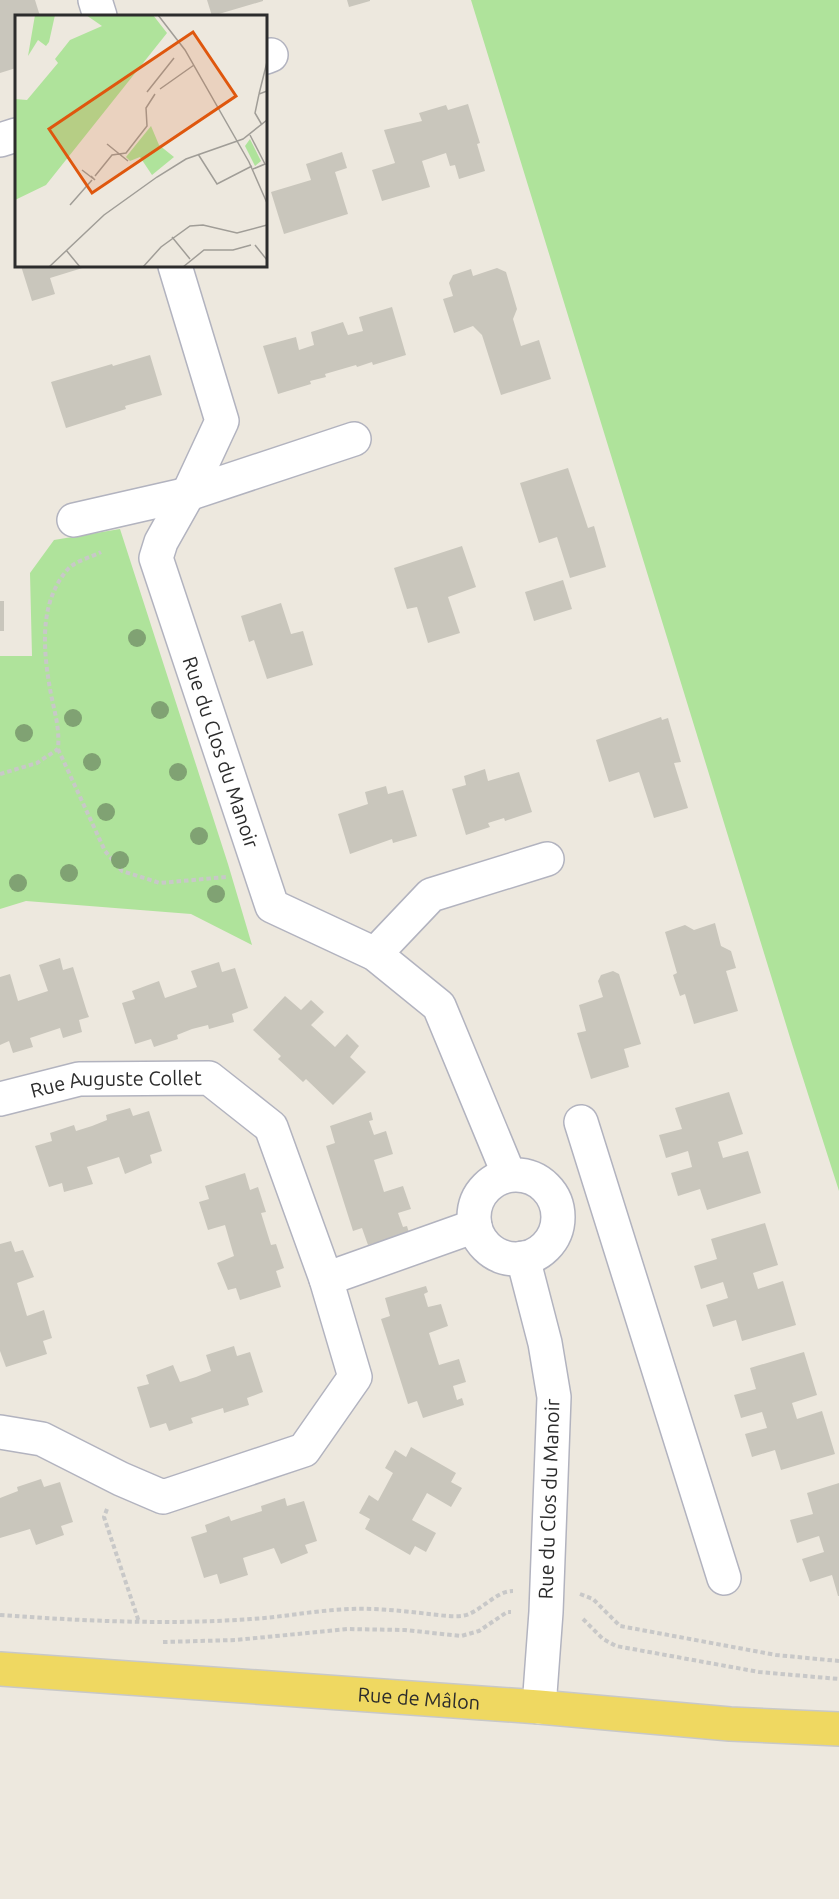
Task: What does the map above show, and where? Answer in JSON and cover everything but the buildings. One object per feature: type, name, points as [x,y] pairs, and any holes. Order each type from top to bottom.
[{"type":"main road","name":"Rue de Mâlon","points":[[0,1669],[539,1707],[730,1724],[839,1729]]},
{"type":"street","points":[[95,0],[100,15]]},
{"type":"street","points":[[0,140],[15,135]]},
{"type":"street","name":"Rue du Clos du Manoir","points":[[175,267],[222,421],[188,494],[161,542],[156,558],[272,906],[375,954],[439,1006],[509,1175]]},
{"type":"street","points":[[74,520],[188,494],[354,439]]},
{"type":"street","points":[[375,954],[431,895],[547,859]]},
{"type":"street","name":"Rue Auguste Collet","points":[[0,1099],[79,1079],[209,1078],[271,1127],[326,1279],[355,1377],[304,1450],[163,1497],[121,1479],[42,1438],[0,1432]]},
{"type":"street","points":[[581,1122],[603,1186],[724,1578]]},
{"type":"street","points":[[509,1175],[536,1180],[548,1189],[555,1201],[558,1213],[553,1237],[535,1254],[523,1258],[499,1255],[488,1248],[480,1238],[475,1226],[474,1213],[482,1194],[496,1180],[509,1175]]},
{"type":"street","points":[[555,1201],[603,1186]]},
{"type":"street","points":[[326,1279],[475,1226]]},
{"type":"street","name":"Rue du Clos du Manoir","points":[[523,1258],[545,1343],[554,1397],[539,1707]]},
{"type":"path","points":[[161,542],[110,548],[69,567],[50,598],[44,633],[50,688],[59,731],[58,749],[105,851],[122,871],[160,883],[226,877],[257,860]]},
{"type":"path","points":[[0,774],[37,763],[58,749]]},
{"type":"path","points":[[121,1479],[104,1517],[138,1622]]},
{"type":"path","points":[[0,1615],[104,1622],[252,1619],[318,1610],[352,1609],[459,1616],[473,1613],[506,1591],[546,1592],[581,1594],[593,1599],[620,1626],[776,1655],[839,1661]]},
{"type":"path","points":[[158,1642],[236,1640],[347,1629],[405,1630],[461,1636],[479,1631],[507,1612],[515,1612]]},
{"type":"path","points":[[580,1615],[603,1639],[616,1646],[759,1672],[839,1679]]},
{"type":"green space","points":[[471,0],[839,0],[839,1191],[792,1044]]},
{"type":"green space","points":[[120,529],[252,945],[191,914],[26,901],[0,909],[0,656],[32,656],[30,573],[54,540]]}]
